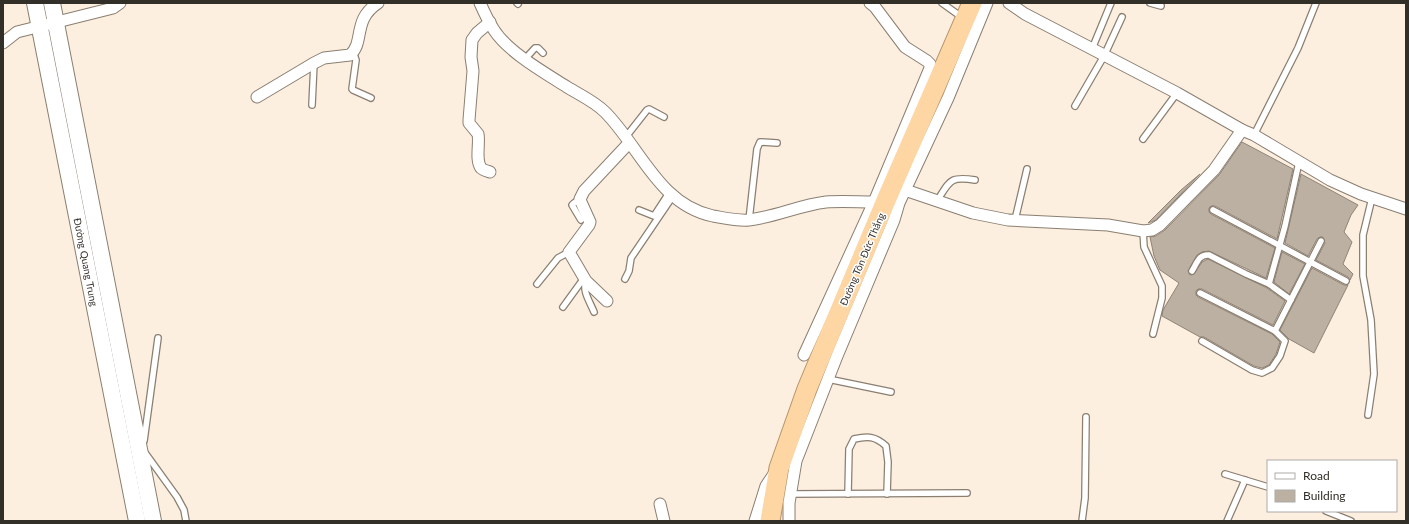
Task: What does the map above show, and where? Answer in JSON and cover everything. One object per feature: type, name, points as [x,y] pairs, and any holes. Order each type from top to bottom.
[{"type":"highway","name":"Đường Tôn Đức Thắng","points":[[770,521],[785,482],[808,389],[884,199],[968,11]]},
{"type":"main road","name":"Đường Quang Trung","points":[[35,3],[137,521]]},
{"type":"main road","name":"Đường Quang Trung","points":[[52,3],[153,521]]},
{"type":"street","points":[[3,40],[17,32],[113,8],[120,3]]},
{"type":"street","points":[[257,97],[314,62],[324,58],[350,55],[356,48],[362,21],[366,13],[378,3]]},
{"type":"street","points":[[804,355],[884,199],[930,64],[905,47],[870,3]]},
{"type":"street","points":[[482,4],[494,30],[510,48],[552,77],[594,102],[605,111],[671,195],[689,208],[700,212],[735,220],[749,220],[826,202],[884,199],[905,190],[948,98],[987,3]]},
{"type":"street","points":[[1010,3],[1025,14],[1254,135],[1330,180],[1372,198],[1406,209]]},
{"type":"street","points":[[490,22],[472,40],[471,57],[473,71],[469,120],[469,123],[478,134],[478,154],[480,167],[490,172]]},
{"type":"street","points":[[905,190],[973,213],[1015,220],[1108,225],[1143,231],[1152,230],[1160,225],[1214,170],[1242,130]]},
{"type":"street","points":[[607,302],[585,279],[568,252],[590,222],[580,199],[584,191],[627,140]]},
{"type":"street","points":[[789,521],[785,482],[796,462],[828,379],[894,220],[884,199]]},
{"type":"street","points":[[755,521],[766,486],[785,482]]},
{"type":"street","points":[[660,504],[664,521]]},
{"type":"lane","points":[[942,3],[968,11]]},
{"type":"lane","points":[[1092,50],[1111,3]]},
{"type":"lane","points":[[1150,3],[1161,6]]},
{"type":"lane","points":[[1254,135],[1298,48],[1316,3]]},
{"type":"lane","points":[[1075,106],[1104,56],[1122,17]]},
{"type":"lane","points":[[525,59],[535,48],[538,48],[543,53]]},
{"type":"lane","points":[[353,52],[356,60],[352,89],[371,98]]},
{"type":"lane","points":[[312,105],[314,62]]},
{"type":"lane","points":[[1143,139],[1177,93]]},
{"type":"lane","points":[[627,140],[647,110],[649,109],[664,117]]},
{"type":"lane","points":[[749,220],[757,149],[760,142],[777,143]]},
{"type":"lane","points":[[1269,284],[1280,245],[1299,162]]},
{"type":"lane","points":[[1015,220],[1027,169]]},
{"type":"lane","points":[[937,201],[949,182],[959,178],[975,180]]},
{"type":"lane","points":[[639,210],[654,216],[671,195]]},
{"type":"lane","points":[[625,279],[629,272],[631,258],[671,195]]},
{"type":"lane","points":[[1368,415],[1374,374],[1371,320],[1363,276],[1363,235],[1372,198]]},
{"type":"lane","points":[[580,199],[572,205],[581,220]]},
{"type":"lane","points":[[1213,210],[1346,282]]},
{"type":"lane","points":[[1143,231],[1144,247],[1162,286],[1162,298],[1153,334]]},
{"type":"lane","points":[[1275,331],[1321,241]]},
{"type":"lane","points":[[537,284],[558,258],[568,252]]},
{"type":"lane","points":[[1192,271],[1200,256],[1204,254],[1209,255],[1269,284],[1291,300]]},
{"type":"lane","points":[[563,307],[585,279]]},
{"type":"lane","points":[[585,279],[584,286],[594,312]]},
{"type":"lane","points":[[1200,293],[1275,331],[1284,341],[1280,356],[1272,368],[1262,373],[1252,370],[1202,341]]},
{"type":"lane","points":[[158,338],[144,438],[144,449],[146,456],[181,504],[186,521]]},
{"type":"lane","points":[[828,379],[891,392]]},
{"type":"lane","points":[[1082,521],[1085,498],[1086,417]]},
{"type":"lane","points":[[848,494],[849,449],[854,439],[864,437],[878,439],[886,446],[888,462],[887,494]]},
{"type":"lane","points":[[1225,474],[1267,487]]},
{"type":"lane","points":[[1227,521],[1245,480]]},
{"type":"lane","points":[[785,482],[848,494],[967,493]]},
{"type":"lane","points":[[1328,512],[1351,521]]},
{"type":"building","points":[[1242,142],[1293,169],[1277,239],[1215,206],[1211,206],[1209,208],[1209,212],[1211,214],[1275,248],[1266,278],[1209,251],[1202,252],[1197,255],[1188,271],[1190,275],[1194,274],[1202,262],[1208,259],[1267,288],[1285,301],[1273,325],[1202,289],[1198,289],[1196,291],[1196,295],[1198,297],[1272,334],[1280,342],[1276,354],[1269,365],[1262,368],[1254,366],[1204,337],[1200,337],[1162,316],[1163,310],[1179,283],[1160,270],[1154,256],[1150,237],[1156,236],[1165,230],[1219,175]]},
{"type":"building","points":[[1200,174],[1156,220],[1148,223],[1181,190]]},
{"type":"building","points":[[1301,174],[1358,205],[1351,215],[1344,232],[1352,242],[1343,264],[1353,274],[1350,280],[1348,277],[1316,260],[1325,243],[1323,237],[1317,239],[1308,256],[1285,243]]},
{"type":"building","points":[[1282,252],[1305,264],[1289,294],[1274,282]]},
{"type":"building","points":[[1312,268],[1344,285],[1348,285],[1314,353],[1289,339],[1280,330]]}]
